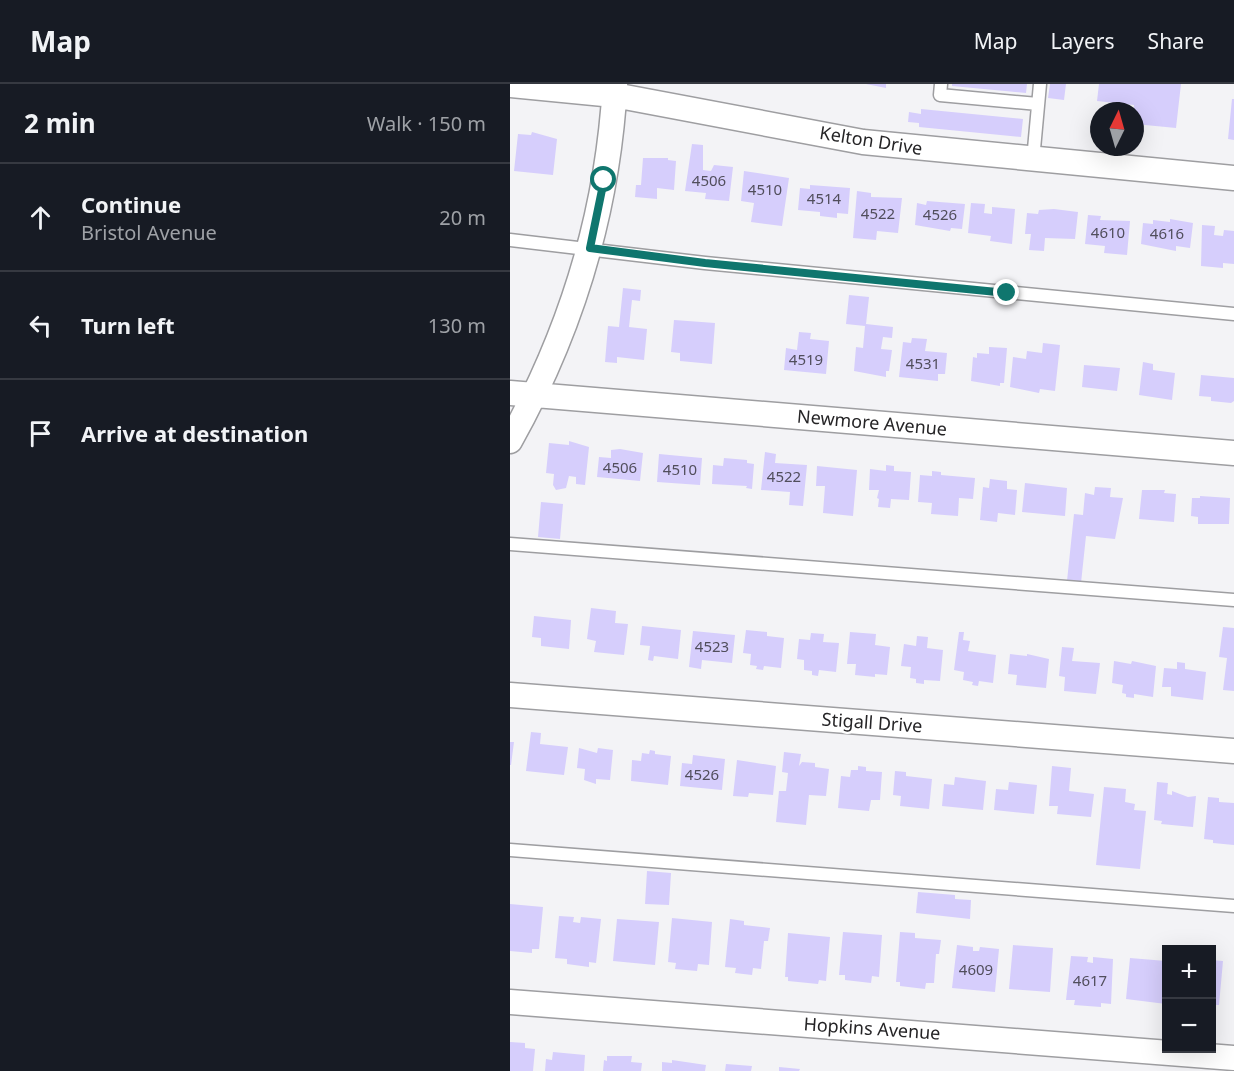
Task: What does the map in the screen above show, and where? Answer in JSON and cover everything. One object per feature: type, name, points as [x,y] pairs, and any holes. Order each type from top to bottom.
[{"type":"street","name":"Kelton Drive","points":[[510,86],[615,89],[863,142],[1234,178]]},
{"type":"street","points":[[510,441],[535,395],[562,334],[590,248],[604,180],[615,89]]},
{"type":"street","name":"Newmore Avenue","points":[[510,393],[1234,453]]},
{"type":"street","name":"Stigall Drive","points":[[510,695],[1234,752]]},
{"type":"street","name":"Hopkins Avenue","points":[[510,1002],[1234,1058]]},
{"type":"lane","points":[[941,84],[940,95],[1038,104]]},
{"type":"lane","points":[[1034,160],[1040,84]]},
{"type":"lane","points":[[510,240],[717,264],[1234,314]]},
{"type":"lane","points":[[510,544],[1234,600]]},
{"type":"lane","points":[[510,850],[1234,906]]},
{"type":"building","points":[[866,84],[886,84],[886,88]]},
{"type":"building","points":[[952,84],[1027,84],[1026,93],[952,86]]},
{"type":"building","points":[[1050,84],[1066,84],[1064,100],[1048,98]]},
{"type":"building","points":[[1099,84],[1181,84],[1176,128],[1144,125],[1144,102],[1097,101]]},
{"type":"building","points":[[1232,99],[1234,99],[1234,140],[1228,139]]},
{"type":"building","points":[[921,109],[1023,119],[1021,137],[919,127],[919,123],[908,122],[909,112],[921,114]]},
{"type":"building","points":[[532,132],[557,139],[553,175],[514,171],[518,134],[531,135]]},
{"type":"building","points":[[692,144],[703,145],[703,170],[711,171],[714,165],[733,167],[729,201],[705,199],[706,193],[685,191]]},
{"type":"building","points":[[643,158],[668,158],[668,160],[676,161],[674,190],[657,188],[657,199],[635,197],[636,185],[641,185]]},
{"type":"building","points":[[744,171],[789,178],[782,226],[751,222],[754,203],[741,201]]},
{"type":"building","points":[[810,185],[850,188],[848,214],[837,213],[837,218],[820,216],[820,212],[798,210],[800,188],[810,189]]},
{"type":"building","points":[[857,191],[871,193],[871,197],[902,198],[898,233],[877,231],[876,240],[853,238]]},
{"type":"building","points":[[927,201],[965,204],[962,229],[951,228],[950,231],[915,225],[917,203],[926,205]]},
{"type":"building","points":[[971,203],[985,204],[984,213],[992,214],[992,207],[1015,209],[1012,244],[990,241],[991,236],[968,233]]},
{"type":"building","points":[[1039,210],[1078,212],[1075,239],[1045,238],[1044,251],[1029,250],[1031,234],[1025,234],[1027,213],[1038,214]]},
{"type":"building","points":[[1088,215],[1101,216],[1100,220],[1130,221],[1127,255],[1104,253],[1105,246],[1085,244]]},
{"type":"building","points":[[1170,219],[1193,223],[1190,248],[1176,246],[1176,251],[1141,244],[1143,223],[1153,224],[1153,220],[1170,222]]},
{"type":"building","points":[[1202,225],[1215,226],[1214,235],[1223,236],[1224,230],[1234,231],[1234,264],[1223,263],[1223,268],[1201,266]]},
{"type":"building","points":[[623,288],[641,290],[640,301],[632,300],[629,327],[647,329],[644,360],[617,357],[617,363],[605,362],[608,326],[619,327]]},
{"type":"building","points":[[849,295],[869,297],[866,324],[893,327],[892,338],[883,337],[881,349],[892,350],[886,377],[854,371],[856,347],[863,348],[865,326],[846,324]]},
{"type":"building","points":[[674,320],[715,323],[712,364],[680,361],[680,353],[671,352]]},
{"type":"building","points":[[799,332],[811,333],[810,339],[829,341],[826,374],[784,370],[786,348],[797,350]]},
{"type":"building","points":[[912,338],[927,339],[925,351],[947,353],[945,374],[938,374],[938,381],[899,377],[903,342],[911,343]]},
{"type":"building","points":[[1043,343],[1060,345],[1055,391],[1040,389],[1039,393],[1010,387],[1013,357],[1026,359],[1027,351],[1042,353]]},
{"type":"building","points":[[989,347],[1007,348],[1004,383],[1000,383],[1000,386],[971,381],[973,357],[977,358],[977,353],[989,354]]},
{"type":"building","points":[[1143,362],[1153,364],[1153,370],[1175,373],[1172,400],[1139,395]]},
{"type":"building","points":[[1084,365],[1120,368],[1117,391],[1082,387]]},
{"type":"building","points":[[1201,375],[1234,378],[1234,401],[1231,403],[1211,401],[1211,397],[1199,396]]},
{"type":"building","points":[[569,441],[589,447],[585,485],[576,484],[576,477],[569,476],[566,488],[556,490],[553,485],[554,474],[546,473],[549,443],[569,445]]},
{"type":"building","points":[[620,449],[643,453],[640,481],[597,477],[599,457],[611,458],[611,450]]},
{"type":"building","points":[[765,452],[776,454],[775,463],[807,465],[803,506],[789,505],[790,492],[761,490]]},
{"type":"building","points":[[659,454],[702,458],[700,485],[657,482]]},
{"type":"building","points":[[724,458],[747,460],[747,463],[754,464],[752,489],[746,488],[747,486],[712,484],[713,465],[723,466]]},
{"type":"building","points":[[886,465],[894,466],[894,471],[911,472],[909,500],[891,499],[890,508],[878,507],[879,490],[869,490],[870,469],[886,471]]},
{"type":"building","points":[[817,466],[857,470],[853,516],[823,513],[825,486],[816,486]]},
{"type":"building","points":[[932,471],[941,472],[941,475],[975,478],[973,499],[959,498],[958,516],[931,514],[932,503],[918,502],[920,475],[932,476]]},
{"type":"building","points":[[990,479],[1007,481],[1007,489],[1017,490],[1015,515],[998,513],[997,522],[980,520],[983,487],[989,488]]},
{"type":"building","points":[[1025,483],[1067,488],[1065,516],[1022,512]]},
{"type":"building","points":[[1095,487],[1111,488],[1110,497],[1123,498],[1115,539],[1086,536],[1081,583],[1067,581],[1074,514],[1083,515],[1085,493],[1094,495]]},
{"type":"building","points":[[1142,490],[1165,490],[1164,493],[1176,494],[1174,522],[1139,519]]},
{"type":"building","points":[[1200,496],[1230,498],[1229,524],[1198,524],[1198,517],[1191,516],[1192,498],[1200,498]]},
{"type":"building","points":[[541,502],[563,504],[560,539],[538,537]]},
{"type":"building","points":[[591,608],[616,611],[615,623],[628,624],[624,655],[594,652],[596,641],[587,639]]},
{"type":"building","points":[[534,616],[571,620],[569,649],[541,646],[541,638],[532,637]]},
{"type":"building","points":[[642,626],[681,630],[678,659],[654,656],[653,661],[648,660],[650,646],[640,645]]},
{"type":"building","points":[[1223,627],[1234,628],[1234,691],[1223,690],[1227,658],[1219,657]]},
{"type":"building","points":[[746,630],[767,632],[767,636],[784,638],[781,668],[764,666],[763,670],[750,665],[751,654],[743,653]]},
{"type":"building","points":[[693,631],[735,635],[732,663],[702,660],[701,669],[689,667]]},
{"type":"building","points":[[850,632],[876,634],[875,645],[890,647],[887,675],[875,674],[875,677],[855,675],[856,664],[847,664]]},
{"type":"building","points":[[959,632],[964,632],[963,640],[970,641],[968,651],[996,655],[993,683],[979,681],[978,686],[972,685],[973,682],[963,680],[964,672],[954,670]]},
{"type":"building","points":[[811,633],[824,634],[823,642],[839,643],[836,672],[819,670],[818,676],[812,675],[812,671],[804,670],[804,660],[797,659],[799,639],[810,640]]},
{"type":"building","points":[[917,636],[928,637],[927,648],[943,650],[940,681],[924,680],[924,684],[916,683],[916,679],[910,678],[911,667],[901,666],[904,644],[916,646]]},
{"type":"building","points":[[1062,647],[1074,648],[1072,661],[1100,663],[1096,694],[1064,691],[1065,677],[1059,676]]},
{"type":"building","points":[[1010,654],[1027,656],[1027,654],[1049,659],[1046,688],[1016,685],[1017,675],[1008,674]]},
{"type":"building","points":[[1114,661],[1131,664],[1132,661],[1156,666],[1153,697],[1134,694],[1134,698],[1126,697],[1126,694],[1122,693],[1123,685],[1112,683]]},
{"type":"building","points":[[1177,662],[1185,663],[1185,669],[1206,672],[1203,700],[1171,696],[1171,687],[1162,687],[1164,668],[1177,669]]},
{"type":"building","points":[[531,732],[541,733],[540,744],[568,747],[564,775],[526,771]]},
{"type":"building","points":[[510,742],[514,742],[511,765],[510,765]]},
{"type":"building","points":[[579,748],[597,753],[598,748],[613,750],[610,780],[596,779],[596,784],[584,780],[585,769],[577,768]]},
{"type":"building","points":[[650,750],[655,751],[655,754],[671,756],[668,785],[631,781],[632,760],[641,761],[642,753],[649,754]]},
{"type":"building","points":[[784,752],[801,754],[799,766],[802,762],[815,763],[815,767],[829,769],[826,796],[809,795],[806,825],[776,822],[779,791],[786,791],[788,773],[782,772]]},
{"type":"building","points":[[693,755],[725,759],[722,790],[680,786],[682,763],[692,764]]},
{"type":"building","points":[[737,760],[776,766],[773,795],[749,793],[748,797],[733,796]]},
{"type":"building","points":[[858,766],[866,767],[866,771],[882,772],[880,800],[871,800],[869,811],[838,808],[841,776],[850,777],[851,770],[858,770]]},
{"type":"building","points":[[1052,766],[1071,768],[1069,791],[1094,794],[1091,817],[1057,814],[1058,806],[1049,806]]},
{"type":"building","points":[[895,771],[906,772],[906,776],[932,779],[929,809],[900,806],[901,796],[893,795]]},
{"type":"building","points":[[955,777],[986,781],[983,810],[942,806],[944,784],[954,785]]},
{"type":"building","points":[[1009,782],[1037,785],[1034,814],[994,810],[996,789],[1008,790]]},
{"type":"building","points":[[1157,782],[1168,783],[1167,794],[1172,795],[1172,791],[1188,797],[1196,796],[1193,827],[1161,824],[1162,821],[1154,820]]},
{"type":"building","points":[[1104,787],[1126,789],[1125,802],[1135,804],[1134,810],[1146,811],[1140,869],[1096,865]]},
{"type":"building","points":[[1208,797],[1219,798],[1219,802],[1234,803],[1234,845],[1213,843],[1213,840],[1204,839]]},
{"type":"building","points":[[647,871],[671,873],[669,905],[645,904]]},
{"type":"building","points":[[918,892],[955,895],[955,899],[971,900],[970,919],[916,913]]},
{"type":"building","points":[[510,904],[543,907],[539,949],[532,949],[532,953],[510,951]]},
{"type":"building","points":[[559,916],[574,917],[573,922],[580,923],[581,917],[601,919],[596,963],[589,962],[589,967],[567,964],[567,959],[555,958]]},
{"type":"building","points":[[672,918],[712,922],[709,965],[698,964],[697,971],[675,969],[676,963],[668,962]]},
{"type":"building","points":[[617,919],[659,922],[655,965],[613,961]]},
{"type":"building","points":[[730,919],[744,921],[744,925],[770,928],[768,941],[764,941],[761,969],[753,968],[752,975],[735,973],[736,968],[725,967]]},
{"type":"building","points":[[843,932],[882,935],[879,977],[872,976],[871,983],[845,980],[845,975],[839,975]]},
{"type":"building","points":[[900,932],[915,933],[915,938],[941,940],[939,954],[936,954],[934,983],[926,983],[925,989],[900,986],[900,982],[896,982]]},
{"type":"building","points":[[788,933],[830,937],[826,981],[819,980],[818,984],[788,981],[788,977],[785,977]]},
{"type":"building","points":[[957,945],[973,947],[973,951],[979,951],[980,947],[999,949],[995,992],[952,988]]},
{"type":"building","points":[[1013,945],[1053,948],[1050,992],[1009,989]]},
{"type":"building","points":[[1071,956],[1088,957],[1087,962],[1093,963],[1093,957],[1113,959],[1111,1004],[1101,1003],[1101,1007],[1074,1005],[1075,1000],[1066,1000]]},
{"type":"building","points":[[1130,958],[1162,961],[1162,1004],[1126,999]]},
{"type":"building","points":[[1216,960],[1223,961],[1219,1005],[1216,1005]]},
{"type":"building","points":[[510,1042],[525,1043],[525,1048],[535,1049],[533,1071],[510,1071]]},
{"type":"building","points":[[553,1052],[585,1055],[584,1071],[545,1071],[546,1059],[552,1060]]},
{"type":"building","points":[[607,1056],[632,1056],[631,1062],[642,1063],[641,1071],[603,1071],[604,1060],[607,1061]]},
{"type":"building","points":[[672,1060],[706,1065],[705,1071],[662,1071],[662,1062],[672,1063]]},
{"type":"building","points":[[726,1064],[752,1066],[751,1071],[725,1071]]},
{"type":"building","points":[[779,1067],[800,1069],[799,1071],[779,1071]]},
{"type":"route","points":[[604,180],[590,248],[705,263],[1007,293]]}]
